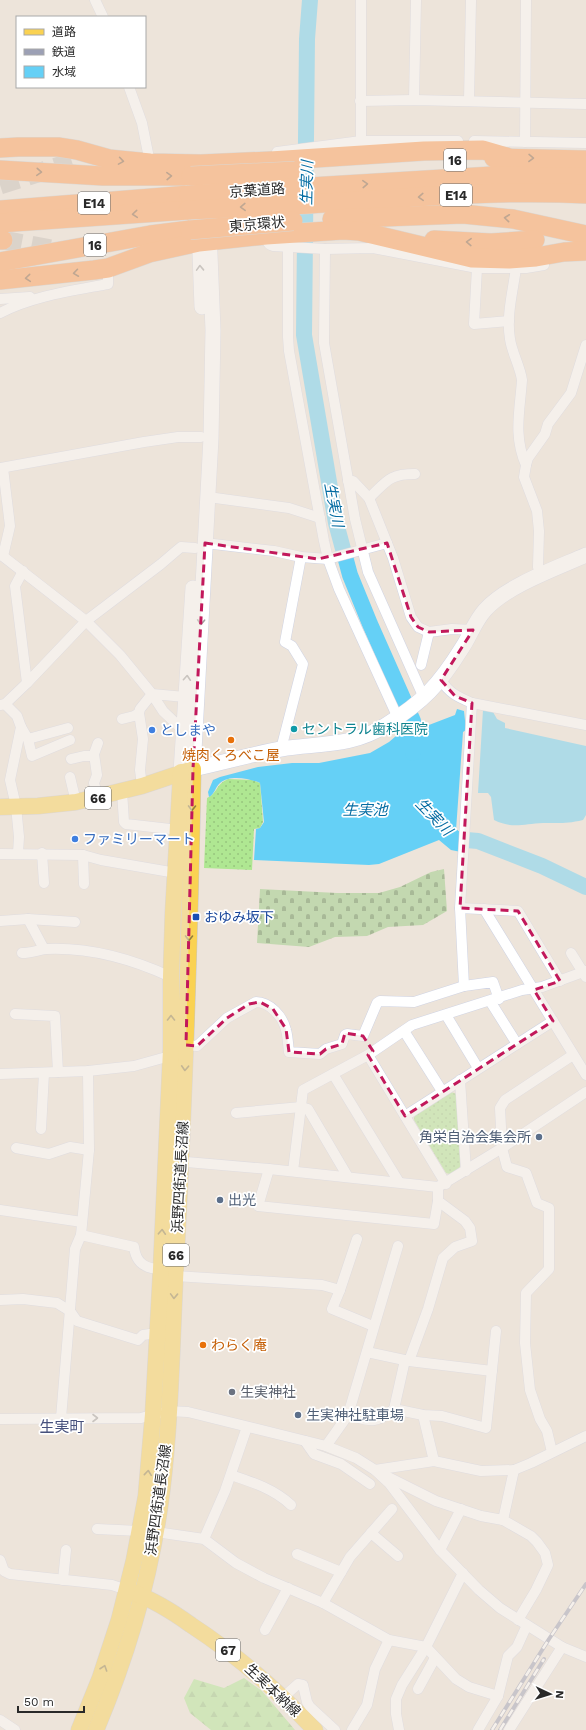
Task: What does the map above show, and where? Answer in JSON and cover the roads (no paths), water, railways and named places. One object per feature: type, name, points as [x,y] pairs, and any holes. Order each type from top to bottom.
[{"type":"highway","points":[[0,148],[18,146],[58,147],[126,162],[150,163],[196,170],[270,161],[295,154],[326,195],[359,231],[472,258],[509,259],[536,257],[564,252],[586,251]]},
{"type":"highway","points":[[86,256],[111,256],[195,240],[266,235],[290,240],[326,195],[424,151],[483,150],[507,157],[586,160]]},
{"type":"highway","points":[[552,158],[573,152],[586,152]]},
{"type":"highway","points":[[72,162],[92,154]]},
{"type":"highway","name":"東京環状","points":[[5,171],[103,176],[196,170],[326,195],[463,214],[513,219],[536,231],[586,235]]},
{"type":"highway","name":"京葉道路","points":[[326,195],[492,176],[586,177]]},
{"type":"highway","name":"京葉道路","points":[[0,210],[188,203],[326,195],[530,193],[586,194]]},
{"type":"highway","name":"東京環状","points":[[0,262],[150,235],[195,240],[326,195]]},
{"type":"highway","name":"京葉道路","points":[[1,238],[188,203]]},
{"type":"highway","points":[[381,236],[491,243],[558,224],[586,228]]},
{"type":"highway","points":[[1,238],[101,238],[150,235]]},
{"type":"highway","points":[[0,280],[72,274],[108,268],[149,253],[195,240]]},
{"type":"main road","name":"66","points":[[8,807],[76,802],[98,798],[142,786],[187,771]]},
{"type":"main road","name":"浜野四街道長沼線","points":[[173,1161],[170,1056],[170,977],[179,830],[187,771]]},
{"type":"main road","name":"浜野四街道長沼線","points":[[96,1730],[128,1647],[139,1531],[160,1413],[173,1161],[186,1045],[187,771]]},
{"type":"main road","name":"浜野四街道長沼線","points":[[79,1730],[134,1593],[156,1532],[164,1471],[157,1333],[168,1273]]},
{"type":"main road","name":"生実本納線","points":[[134,1593],[172,1612],[224,1647],[258,1675],[315,1730]]},
{"type":"street","points":[[95,0],[103,16]]},
{"type":"street","points":[[361,0],[361,141],[326,195],[324,343],[362,551],[368,572],[424,698]]},
{"type":"street","points":[[414,100],[416,0]]},
{"type":"street","points":[[469,102],[471,0]]},
{"type":"street","points":[[525,142],[526,0]]},
{"type":"street","points":[[129,88],[142,123],[150,163]]},
{"type":"street","points":[[360,101],[414,100],[586,104]]},
{"type":"street","points":[[0,139],[33,142],[58,147]]},
{"type":"street","points":[[361,141],[586,143]]},
{"type":"street","points":[[266,235],[270,161]]},
{"type":"street","points":[[187,771],[200,545],[203,376],[195,240],[206,178],[196,170]]},
{"type":"street","points":[[326,195],[373,248],[477,268],[516,268],[586,260]]},
{"type":"street","points":[[187,771],[183,730],[185,697],[200,545],[208,496],[213,374],[195,240]]},
{"type":"street","points":[[290,240],[289,344],[328,559],[339,589],[398,718]]},
{"type":"street","points":[[0,299],[48,295],[108,284],[108,268]]},
{"type":"street","points":[[477,268],[474,324],[509,321]]},
{"type":"street","points":[[516,268],[509,321],[509,337],[512,350],[522,373],[518,421],[521,454],[526,465]]},
{"type":"street","points":[[0,313],[14,306],[48,295]]},
{"type":"street","points":[[541,575],[538,567],[537,511],[524,477],[526,465],[528,458],[545,434],[548,424],[572,392],[583,366],[586,345]]},
{"type":"street","points":[[183,730],[163,712],[152,694],[120,656],[86,621],[2,555],[10,526],[2,468],[144,442],[178,437],[201,436]]},
{"type":"street","points":[[369,498],[391,477],[400,474],[415,474]]},
{"type":"street","points":[[348,480],[352,481],[369,498],[387,543],[411,617],[418,627],[429,632],[452,629],[473,630]]},
{"type":"street","points":[[208,496],[289,508],[320,518]]},
{"type":"street","points":[[70,740],[32,756],[28,739],[16,716],[3,705],[27,683],[86,621],[181,547],[200,545],[274,551],[301,557],[328,559],[387,543]]},
{"type":"street","points":[[187,771],[281,749],[342,743],[372,733],[398,718],[424,698],[441,680],[473,630],[478,619],[491,604],[516,588],[541,575],[586,555]]},
{"type":"street","points":[[281,749],[303,664],[292,646],[285,642],[301,557]]},
{"type":"street","points":[[23,571],[15,586],[27,683]]},
{"type":"street","points":[[421,665],[429,632]]},
{"type":"street","points":[[441,680],[446,689],[455,696],[472,703],[586,725]]},
{"type":"street","points":[[152,694],[185,697]]},
{"type":"street","points":[[142,786],[140,770],[143,739],[139,713],[140,709],[152,694]]},
{"type":"street","points":[[464,986],[460,908],[463,831],[472,703]]},
{"type":"street","points":[[122,719],[139,713]]},
{"type":"street","points":[[18,853],[19,837],[8,807],[10,780],[21,727]]},
{"type":"street","points":[[28,739],[68,728]]},
{"type":"street","points":[[98,743],[94,756],[98,776],[94,783],[98,798]]},
{"type":"street","points":[[70,759],[84,756],[94,756]]},
{"type":"street","points":[[70,777],[76,802]]},
{"type":"street","points":[[122,791],[124,822],[126,824],[179,830]]},
{"type":"street","points":[[42,853],[44,883]]},
{"type":"street","points":[[0,854],[42,853],[83,855],[101,860],[176,873]]},
{"type":"street","points":[[83,855],[84,884]]},
{"type":"street","points":[[460,908],[518,911],[560,981]]},
{"type":"street","points":[[484,909],[586,1075]]},
{"type":"street","points":[[28,919],[44,949]]},
{"type":"street","points":[[0,921],[28,919],[75,922]]},
{"type":"street","points":[[22,953],[32,953],[44,949],[77,949],[144,964],[170,977]]},
{"type":"street","points":[[293,1171],[303,1090],[370,1053],[412,1025],[533,988],[585,974],[571,953]]},
{"type":"street","points":[[269,1169],[258,1206],[434,1224],[442,1186],[370,1053],[363,1036],[377,1003],[380,1001],[414,1002],[464,986],[493,982],[494,1000],[517,1044]]},
{"type":"street","points":[[186,1045],[197,1046],[227,1018],[256,1002],[266,1004],[278,1015],[286,1029],[289,1052],[320,1054],[326,1049],[342,1044],[345,1035],[347,1034],[363,1036]]},
{"type":"street","points":[[15,1014],[55,1016],[58,1072]]},
{"type":"street","points":[[446,1015],[478,1068]]},
{"type":"street","points":[[405,1116],[553,1021]]},
{"type":"street","points":[[404,1031],[442,1091]]},
{"type":"street","points":[[552,1452],[547,1431],[540,1419],[530,1390],[525,1343],[526,1293],[549,1269],[549,1208],[538,1203],[526,1173],[507,1167],[502,1148],[500,1108],[505,1100],[573,1054]]},
{"type":"street","points":[[0,1074],[88,1071],[134,1066],[170,1056]]},
{"type":"street","points":[[61,1418],[75,1249],[80,1235],[82,1222],[89,1150],[88,1071]]},
{"type":"street","points":[[41,1129],[44,1073]]},
{"type":"street","points":[[333,1074],[399,1182]]},
{"type":"street","points":[[460,1080],[466,1171]]},
{"type":"street","points":[[173,1161],[442,1186],[586,1092]]},
{"type":"street","points":[[236,1113],[301,1107],[308,1109],[348,1177]]},
{"type":"street","points":[[16,1148],[49,1154],[70,1147],[89,1150]]},
{"type":"street","points":[[348,1415],[370,1421],[378,1420],[394,1409],[407,1361],[428,1309],[442,1258],[455,1246],[472,1241],[470,1228],[465,1221],[438,1202]]},
{"type":"street","points":[[0,1210],[82,1222]]},
{"type":"street","points":[[80,1235],[134,1247],[135,1256],[143,1265],[150,1269],[168,1273],[322,1285],[340,1290]]},
{"type":"street","points":[[357,1239],[332,1309],[373,1326]]},
{"type":"street","points":[[326,1446],[348,1415],[367,1352],[373,1326],[398,1246]]},
{"type":"street","points":[[0,1300],[23,1299],[57,1303],[70,1311],[78,1321],[138,1340],[143,1335],[157,1333]]},
{"type":"street","points":[[394,1409],[423,1415],[442,1416],[486,1428],[496,1331]]},
{"type":"street","points":[[367,1352],[407,1361],[492,1371]]},
{"type":"street","points":[[0,1419],[141,1418],[160,1413],[178,1411],[188,1412],[326,1446],[356,1458],[375,1470],[436,1501],[481,1516],[503,1520],[531,1536],[545,1553],[548,1565],[522,1622],[517,1646],[508,1656],[498,1696],[478,1730]]},
{"type":"street","points":[[423,1415],[434,1461]]},
{"type":"street","points":[[204,1539],[231,1476],[248,1427]]},
{"type":"street","points":[[375,1470],[434,1461],[481,1471],[514,1470],[531,1464],[586,1436]]},
{"type":"street","points":[[305,1441],[314,1454],[341,1464],[370,1484]]},
{"type":"street","points":[[375,1470],[389,1483],[440,1550],[500,1608],[562,1647],[586,1657]]},
{"type":"street","points":[[503,1520],[514,1470]]},
{"type":"street","points":[[231,1476],[258,1484],[284,1498],[291,1504]]},
{"type":"street","points":[[440,1550],[461,1509]]},
{"type":"street","points":[[323,1603],[350,1557],[392,1510]]},
{"type":"street","points":[[97,1529],[139,1531]]},
{"type":"street","points":[[156,1532],[204,1539],[236,1563],[264,1578],[323,1603],[389,1640],[426,1647],[456,1679],[469,1687],[498,1696]]},
{"type":"street","points":[[371,1534],[398,1556]]},
{"type":"street","points":[[63,1580],[66,1550]]},
{"type":"street","points":[[297,1554],[341,1572]]},
{"type":"street","points":[[0,1560],[2,1572],[10,1574],[112,1585],[134,1593]]},
{"type":"street","points":[[399,1730],[396,1714],[396,1699],[402,1685],[426,1647],[463,1573]]},
{"type":"street","points":[[265,1630],[288,1588]]},
{"type":"street","points":[[352,1730],[367,1705],[375,1669],[389,1640]]},
{"type":"street","points":[[509,1730],[562,1647]]},
{"type":"street","points":[[418,1689],[436,1658]]},
{"type":"street","points":[[284,1699],[298,1684],[303,1686],[305,1696],[310,1707],[335,1730]]},
{"type":"street","points":[[0,1720],[15,1730]]},
{"type":"water","name":"生実池","points":[[457,709],[464,711],[466,730],[463,732],[456,830],[462,833],[461,852],[451,850],[439,840],[379,864],[369,865],[254,860],[256,829],[260,828],[264,822],[260,783],[240,778],[224,780],[217,786],[213,794],[209,797],[208,792],[213,780],[220,777],[258,767],[292,763],[319,763],[370,753],[389,742],[403,730],[408,733],[455,715]]},
{"type":"water","points":[[483,710],[493,712],[497,719],[505,723],[505,728],[586,746],[586,815],[583,820],[567,823],[512,825],[500,823],[494,820],[491,797],[488,793],[478,793]]},
{"type":"waterway","name":"生実川","points":[[310,0],[307,39],[304,335],[336,523],[350,575],[413,721],[413,753]]},
{"type":"waterway","name":"生実川","points":[[449,833],[455,839],[478,841],[542,866],[586,887]]},
{"type":"tunnel","points":[[0,185],[72,162]]},
{"type":"tunnel","points":[[3,240],[61,251]]},
{"type":"railway","points":[[492,1730],[549,1639],[586,1584]]},
{"type":"railway","points":[[500,1730],[544,1659]]},
{"type":"place","name":"セントラル歯科医院","points":[[294,729]]},
{"type":"place","name":"としまや","points":[[152,730]]},
{"type":"place","name":"焼肉くろべこ屋","points":[[231,740]]},
{"type":"place","name":"ファミリーマート","points":[[75,839]]},
{"type":"place","name":"おゆみ坂下","points":[[196,917]]},
{"type":"place","name":"角栄自治会集会所","points":[[539,1137]]},
{"type":"place","name":"出光","points":[[220,1200]]},
{"type":"place","name":"わらく庵","points":[[203,1345]]},
{"type":"place","name":"生実神社","points":[[232,1392]]},
{"type":"place","name":"生実神社駐車場","points":[[298,1415]]},
{"type":"district","name":"生実町","points":[[62,1427]]}]
